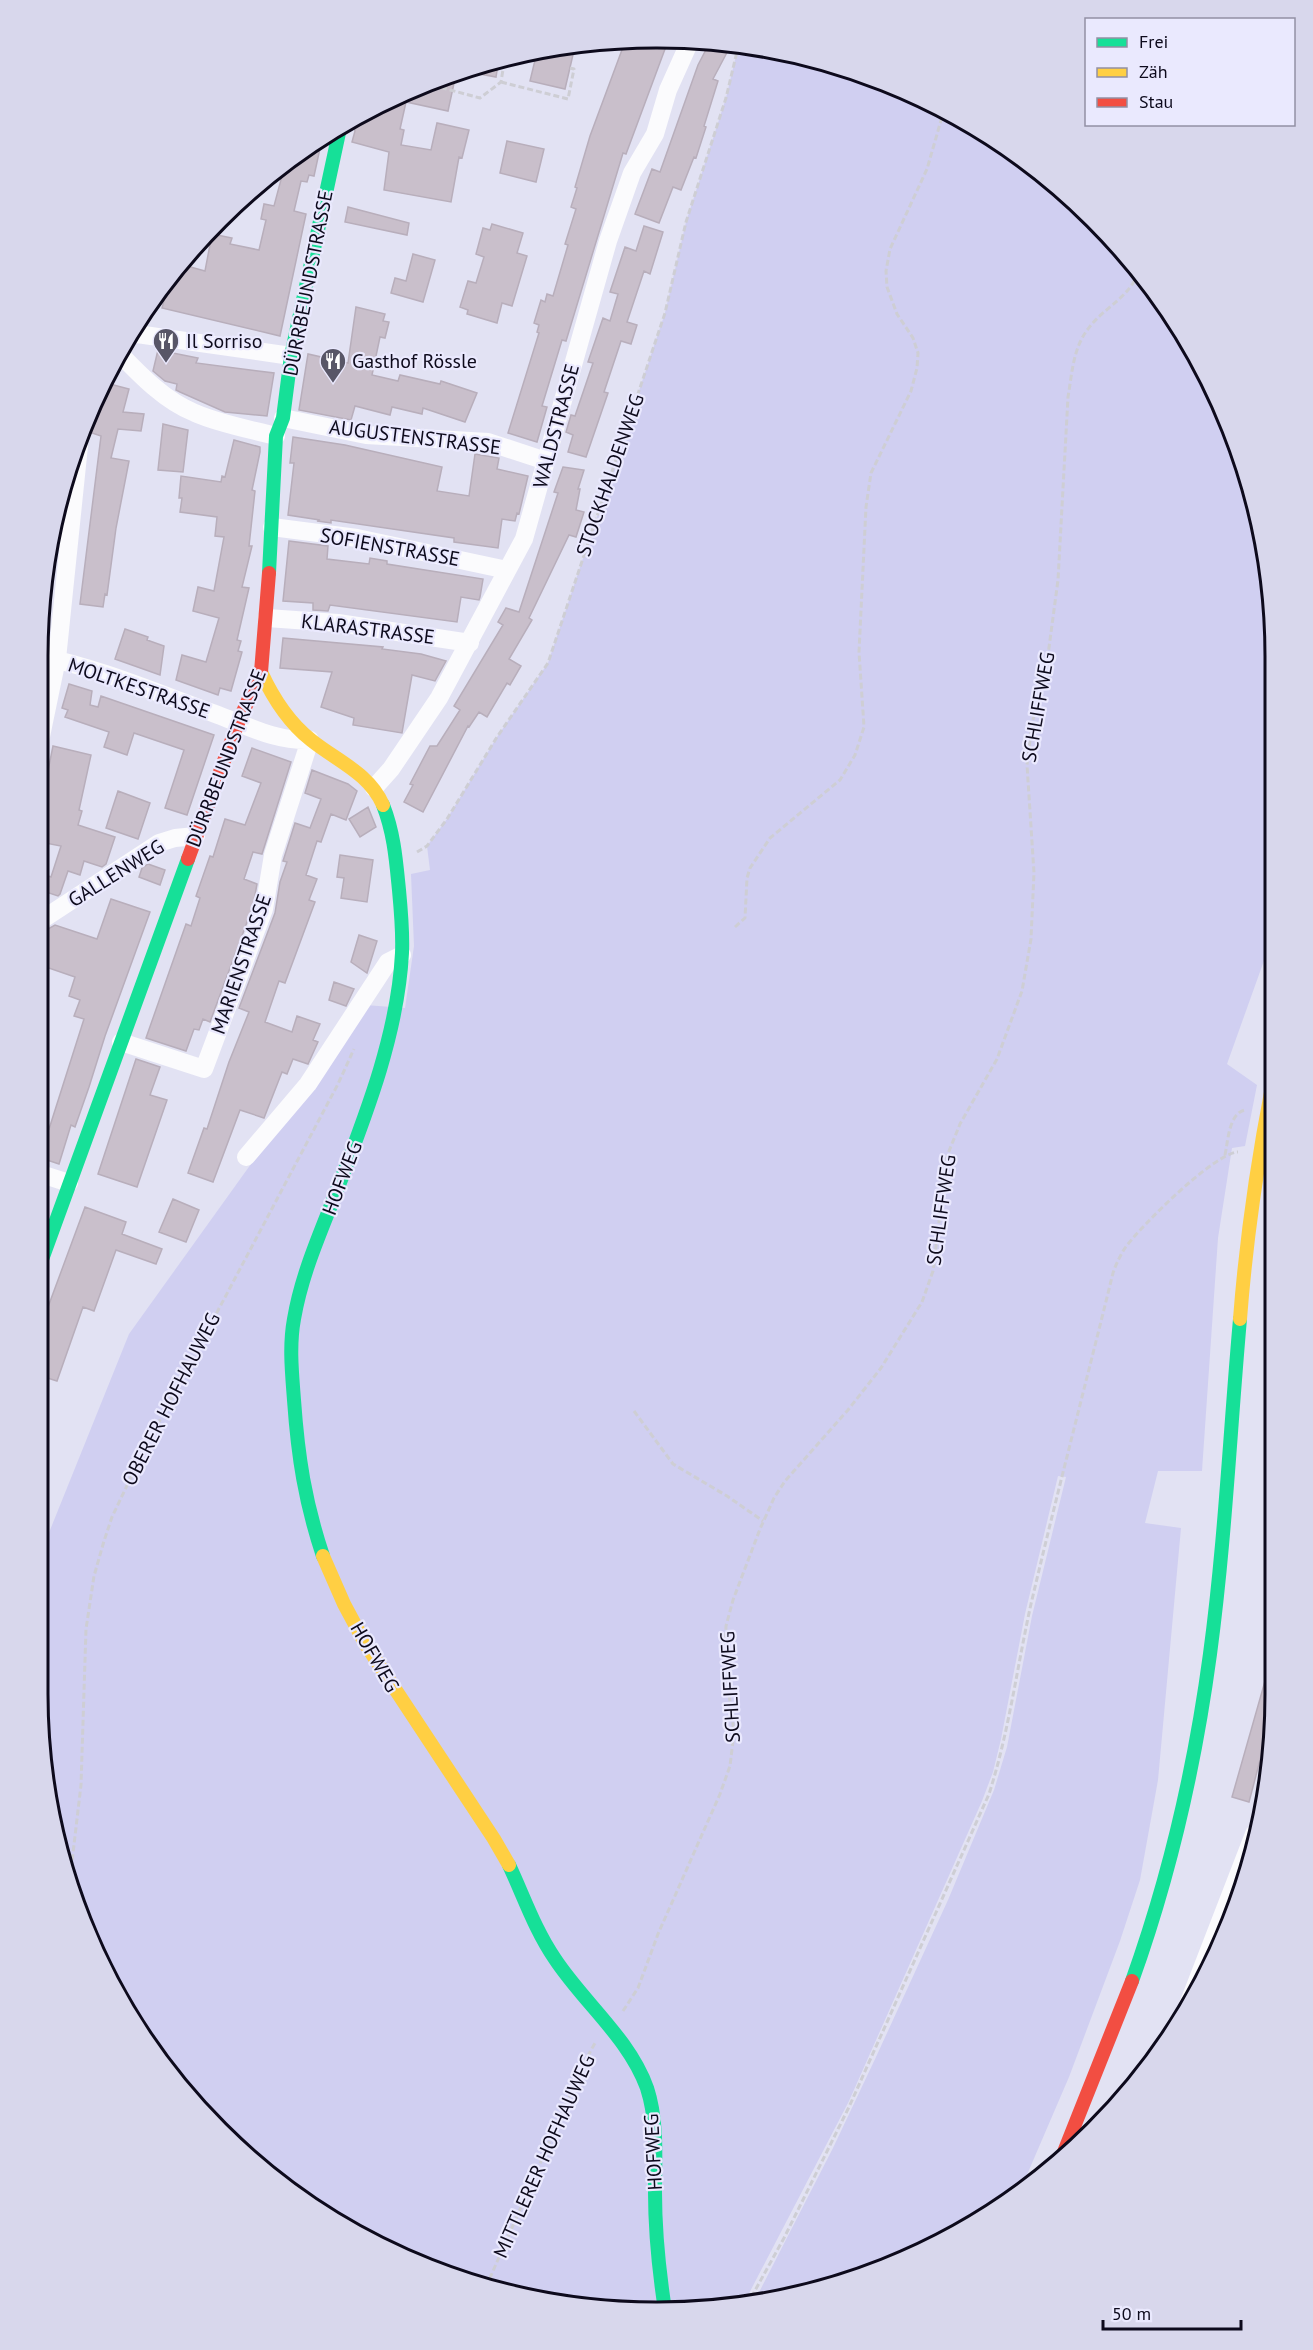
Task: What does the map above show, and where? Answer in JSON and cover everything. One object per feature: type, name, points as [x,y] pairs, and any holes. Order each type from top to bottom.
[{"type":"street","name":"WALDSTRASSE","points":[[374,788],[391,769],[439,698],[528,530],[595,284],[628,184],[636,164],[654,134],[668,90],[687,49]]},
{"type":"street","name":"DÜRRBEUNDSTRASSE","points":[[48,1242],[238,723],[261,672],[267,618],[276,436],[283,418],[291,356],[338,139]]},
{"type":"street","points":[[141,335],[291,356]]},
{"type":"street","points":[[126,360],[155,388],[176,404],[213,420],[276,436]]},
{"type":"street","name":"AUGUSTENSTRASSE","points":[[283,418],[366,435],[488,442],[546,461]]},
{"type":"street","points":[[48,658],[74,483]]},
{"type":"street","name":"SOFIENSTRASSE","points":[[272,527],[357,538],[507,570]]},
{"type":"street","name":"KLARASTRASSE","points":[[267,618],[338,623],[470,643]]},
{"type":"street","name":"MOLTKESTRASSE","points":[[48,658],[280,739],[310,740]]},
{"type":"street","name":"HOFWEG","points":[[261,672],[280,709],[310,740],[352,766],[374,788],[386,812],[396,857],[402,955],[393,1007],[366,1110],[308,1267],[294,1317],[291,1360],[297,1438],[309,1514],[324,1559],[371,1654],[401,1703],[500,1848],[545,1944],[639,2070],[649,2093],[652,2110],[657,2248],[664,2302]]},
{"type":"street","name":"MARIENSTRASSE","points":[[121,1042],[204,1069],[264,909],[273,855],[310,740]]},
{"type":"street","name":"GALLENWEG","points":[[48,916],[153,846],[174,838],[196,836]]},
{"type":"street","points":[[246,1157],[308,1084],[390,960],[402,955]]},
{"type":"street","points":[[48,1176],[69,1183]]},
{"type":"street","points":[[1068,2142],[1133,1979],[1161,1892],[1191,1769],[1206,1681],[1218,1585],[1239,1313],[1264,1176]]},
{"type":"street","points":[[1215,1934],[1234,1886]]},
{"type":"path","name":"STOCKHALDENWEG","points":[[396,857],[418,852],[427,846],[548,663],[665,313],[686,222],[726,98],[737,53]]},
{"type":"path","points":[[441,88],[480,98],[501,82],[503,68]]},
{"type":"path","points":[[501,82],[568,99],[574,69],[570,68]]},
{"type":"path","points":[[735,927],[745,918],[747,878],[761,850],[770,838],[840,780],[855,755],[864,727],[860,652],[866,507],[872,473],[911,391],[918,353],[913,338],[897,314],[887,287],[886,271],[890,249],[927,169],[942,119]]},
{"type":"path","name":"SCHLIFFWEG","points":[[609,2029],[638,1988],[658,1934],[730,1766],[735,1743],[734,1718],[725,1663],[726,1626],[737,1588],[763,1521],[785,1481],[875,1376],[922,1302],[933,1271],[944,1167],[951,1145],[960,1124],[997,1059],[1016,1011],[1031,939],[1034,873],[1027,793],[1028,751],[1048,655],[1058,580],[1068,397],[1072,372],[1084,333],[1128,291],[1134,280]]},
{"type":"path","name":"OBERER HOFHAUWEG","points":[[72,1861],[81,1785],[86,1629],[92,1585],[112,1516],[143,1452],[338,1084],[356,1044]]},
{"type":"path","points":[[753,2294],[789,2228],[849,2107],[989,1794],[1002,1750],[1028,1617],[1053,1511],[1116,1266],[1135,1236],[1182,1190],[1225,1156],[1232,1122],[1242,1110],[1250,1111]]},
{"type":"path","points":[[634,1411],[668,1461],[763,1521]]},
{"type":"path","name":"MITTLERER HOFHAUWEG","points":[[490,2278],[588,2053],[609,2029]]},
{"type":"shaded area","points":[[737,53],[814,69],[852,80],[926,111],[995,151],[1058,199],[1114,255],[1162,318],[1202,387],[1233,461],[1244,499],[1260,577],[1265,656],[1265,958],[1227,1064],[1257,1085],[1245,1146],[1232,1148],[1218,1238],[1202,1471],[1158,1471],[1145,1523],[1181,1528],[1158,1780],[1140,1880],[1120,1941],[1069,2077],[1026,2177],[961,2220],[889,2256],[814,2281],[759,2293],[833,2148],[876,2057],[948,1900],[994,1790],[1007,1747],[1032,1616],[1066,1477],[1058,1476],[1025,1614],[993,1772],[849,2101],[748,2295],[696,2301],[617,2301],[577,2297],[499,2281],[461,2270],[387,2239],[318,2199],[255,2151],[199,2095],[174,2064],[151,2032],[111,1963],[80,1889],[69,1851],[53,1773],[49,1733],[48,1535],[129,1334],[365,1005],[405,1008],[414,946],[411,874],[430,870],[427,846],[548,663],[665,313],[686,222],[726,98]]},
{"type":"building","points":[[665,48],[626,154],[623,153],[566,341],[562,340],[542,406],[547,407],[537,442],[508,433],[539,333],[537,332],[539,325],[534,323],[541,300],[545,302],[547,294],[553,296],[568,245],[565,244],[576,209],[571,207],[577,188],[575,187],[590,136],[622,49]]},
{"type":"building","points":[[706,50],[727,52],[713,79],[718,81],[696,158],[694,157],[681,190],[673,187],[659,223],[635,214],[652,169],[660,172],[698,65]]},
{"type":"building","points":[[573,54],[565,89],[530,81],[535,61]]},
{"type":"building","points":[[497,70],[496,77],[481,74]]},
{"type":"building","points":[[454,83],[448,111],[406,102]]},
{"type":"building","points":[[406,102],[400,129],[404,130],[401,145],[431,150],[437,123],[469,130],[462,158],[459,157],[451,202],[384,190],[389,152],[352,142],[354,129]]},
{"type":"building","points":[[507,141],[544,149],[536,182],[500,173]]},
{"type":"building","points":[[320,150],[314,176],[309,175],[307,182],[301,181],[294,211],[306,214],[280,336],[162,308],[164,299],[190,267],[205,271],[210,243],[218,235],[232,238],[230,244],[259,250],[266,220],[261,219],[264,204],[274,206],[282,178]]},
{"type":"building","points":[[348,207],[409,223],[407,235],[345,222]]},
{"type":"building","points":[[492,224],[523,233],[517,253],[527,256],[512,306],[502,303],[497,323],[467,314],[468,310],[460,307],[468,281],[476,283],[484,257],[476,254],[483,228],[490,230]]},
{"type":"building","points":[[644,226],[663,232],[650,274],[644,271],[627,322],[637,325],[631,344],[621,341],[604,392],[608,393],[586,457],[568,452],[573,435],[566,432],[571,415],[575,416],[593,363],[588,362],[603,318],[610,321],[618,294],[610,292],[625,247],[636,251]]},
{"type":"building","points":[[413,254],[435,260],[423,302],[391,293],[395,278],[406,281]]},
{"type":"building","points":[[356,307],[385,314],[383,321],[389,322],[385,338],[380,337],[372,375],[398,381],[400,375],[440,384],[441,381],[477,393],[465,422],[423,408],[422,414],[392,407],[390,415],[355,406],[351,420],[299,410],[308,354],[348,363]]},
{"type":"building","points":[[158,350],[198,358],[196,363],[274,373],[267,416],[225,412],[176,390],[177,384],[165,381],[153,371]]},
{"type":"building","points":[[112,385],[129,389],[123,412],[144,414],[141,431],[118,429],[111,458],[129,461],[116,528],[107,595],[105,594],[103,607],[80,604],[101,436],[92,433]]},
{"type":"building","points":[[163,424],[188,430],[183,472],[158,470]]},
{"type":"building","points":[[293,437],[345,445],[442,467],[437,491],[469,496],[475,454],[499,458],[497,469],[528,476],[519,514],[517,513],[515,521],[502,519],[498,548],[454,542],[454,538],[331,520],[331,523],[288,515],[294,463],[290,463]]},
{"type":"building","points":[[234,440],[260,447],[260,452],[252,490],[255,491],[249,546],[252,546],[242,587],[249,588],[237,640],[241,641],[238,651],[242,652],[231,691],[220,688],[218,695],[176,680],[182,655],[206,662],[219,618],[193,611],[198,587],[214,591],[224,537],[215,536],[217,517],[180,512],[182,498],[179,498],[181,476],[221,482],[222,476],[225,477]]},
{"type":"building","points":[[563,467],[584,470],[578,489],[580,489],[576,510],[584,512],[576,537],[569,535],[529,618],[532,620],[509,659],[521,666],[510,685],[507,683],[487,717],[479,712],[468,726],[423,812],[404,802],[413,785],[410,784],[430,746],[437,746],[460,710],[454,706],[503,625],[498,622],[506,608],[519,612],[558,493],[554,492]]},
{"type":"building","points":[[289,541],[328,546],[327,559],[369,564],[370,558],[387,561],[387,564],[483,579],[480,597],[479,600],[461,597],[457,622],[330,605],[328,611],[313,610],[313,603],[283,601]]},
{"type":"building","points":[[125,629],[148,637],[147,640],[164,646],[160,675],[115,659]]},
{"type":"building","points":[[283,638],[383,647],[382,649],[421,654],[446,661],[435,681],[412,675],[402,733],[353,725],[354,718],[321,707],[332,672],[280,668]]},
{"type":"building","points":[[69,684],[92,691],[90,705],[98,707],[101,696],[214,735],[187,815],[165,808],[184,750],[134,733],[127,755],[104,747],[109,732],[65,717],[68,710],[62,708]]},
{"type":"building","points":[[53,746],[91,755],[78,825],[115,837],[106,864],[102,867],[84,861],[80,875],[68,871],[58,896],[48,893],[48,876],[51,877],[61,846],[48,844],[48,771]]},
{"type":"building","points":[[252,748],[291,762],[262,854],[253,852],[244,879],[257,884],[253,906],[210,1022],[203,1019],[199,1030],[194,1029],[186,1051],[146,1038],[186,924],[191,926],[200,898],[196,896],[210,856],[213,857],[225,819],[245,825],[261,783],[242,776]]},
{"type":"building","points":[[312,770],[348,784],[357,791],[346,820],[331,814],[321,842],[317,841],[306,875],[317,879],[309,900],[315,902],[285,983],[279,981],[265,1022],[292,1032],[297,1016],[320,1024],[313,1040],[318,1042],[308,1064],[293,1059],[287,1074],[282,1072],[264,1118],[240,1110],[213,1182],[188,1173],[204,1128],[207,1129],[229,1062],[249,1012],[239,1008],[275,913],[280,882],[287,862],[283,861],[295,823],[310,828],[321,799],[305,793]]},
{"type":"building","points":[[118,791],[150,803],[138,839],[106,828]]},
{"type":"building","points":[[368,807],[376,827],[360,837],[349,819]]},
{"type":"building","points":[[340,855],[373,860],[367,902],[341,898],[344,878],[337,877]]},
{"type":"building","points":[[148,864],[165,870],[160,885],[139,877],[142,868]]},
{"type":"building","points":[[111,899],[150,912],[75,1127],[71,1125],[59,1164],[48,1160],[48,1129],[84,1019],[74,1016],[80,1000],[69,996],[75,977],[48,968],[48,929],[55,925],[97,939]]},
{"type":"building","points":[[359,935],[377,941],[367,973],[351,962]]},
{"type":"building","points":[[334,982],[354,989],[346,1006],[329,1000]]},
{"type":"building","points":[[136,1059],[160,1067],[150,1095],[167,1100],[137,1187],[98,1174]]},
{"type":"building","points":[[173,1199],[199,1210],[186,1242],[159,1232]]},
{"type":"building","points":[[85,1207],[126,1222],[122,1234],[162,1249],[156,1264],[116,1250],[94,1311],[83,1307],[57,1381],[48,1378],[48,1307]]},
{"type":"building","points":[[1265,1681],[1262,1752],[1249,1802],[1232,1797]]},
{"type":"traffic: fast","points":[[269,573],[276,436],[283,418],[291,356],[338,139]]},
{"type":"traffic: fast","points":[[323,1556],[311,1517],[300,1460],[292,1380],[292,1339],[294,1319],[307,1268],[380,1071],[399,983],[402,922],[394,847],[383,805]]},
{"type":"traffic: fast","points":[[48,1243],[188,859]]},
{"type":"traffic: fast","points":[[1132,1981],[1158,1901],[1180,1820],[1204,1696],[1220,1571],[1240,1319]]},
{"type":"traffic: fast","points":[[509,1865],[548,1948],[618,2037],[639,2070],[647,2088],[653,2114],[656,2222],[664,2302]]},
{"type":"traffic: slow","points":[[261,672],[276,700],[295,725],[311,740],[352,768],[370,784],[383,805]]},
{"type":"traffic: slow","points":[[1240,1319],[1245,1261],[1265,1128]]},
{"type":"traffic: slow","points":[[323,1556],[344,1604],[366,1645],[509,1865]]},
{"type":"traffic: jam","points":[[188,859],[238,723],[261,672],[269,573]]},
{"type":"traffic: jam","points":[[1068,2142],[1132,1981]]},
{"type":"place","name":"Il Sorriso","points":[[166,364]]},
{"type":"place","name":"Gasthof Rössle","points":[[333,384]]}]
